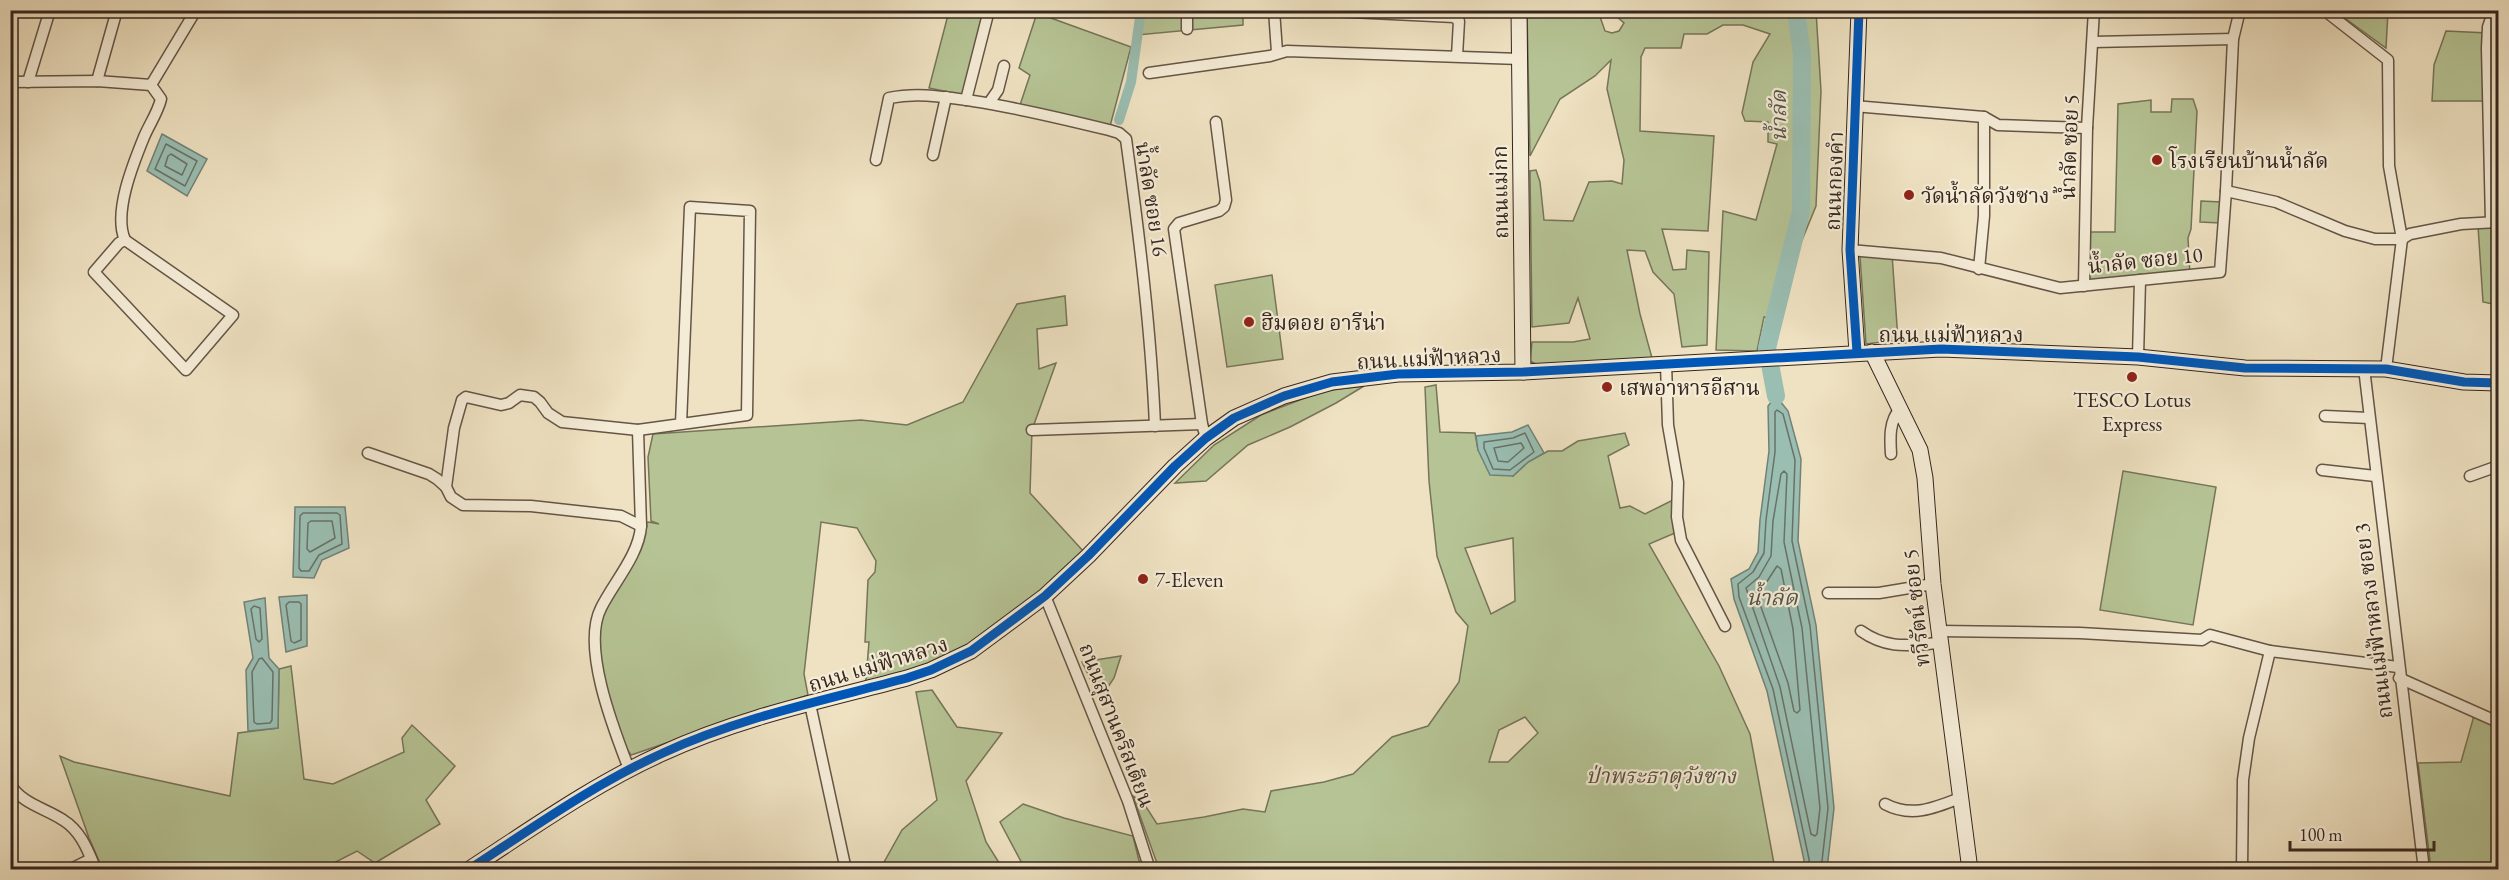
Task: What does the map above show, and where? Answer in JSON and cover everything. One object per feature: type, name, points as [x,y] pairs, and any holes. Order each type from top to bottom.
[{"type":"street","points":[[28,82],[50,10]]},
{"type":"street","points":[[97,81],[117,10]]},
{"type":"street","points":[[151,85],[196,10]]},
{"type":"street","points":[[966,100],[989,10]]},
{"type":"street","points":[[1187,10],[1187,29]]},
{"type":"street","points":[[1274,10],[1276,52]]},
{"type":"street","points":[[1309,10],[1454,17],[1459,21],[1458,56]]},
{"type":"street","name":"ถนนแม่กก","points":[[1520,10],[1523,372]]},
{"type":"street","name":"ถนนกองคำ","points":[[1859,10],[1850,250],[1864,352]]},
{"type":"street","name":"น้ำลัด ซอย 5","points":[[2084,286],[2087,129],[2094,10]]},
{"type":"street","name":"น้ำลัด ซอย 10","points":[[1850,250],[1941,258],[2060,288],[2220,272],[2233,39],[2240,10]]},
{"type":"street","points":[[2324,10],[2388,60],[2389,166],[2402,238],[2386,369]]},
{"type":"street","points":[[2226,191],[2276,202],[2345,231],[2376,239],[2402,238],[2410,234],[2441,228],[2495,222],[2487,48],[2488,27],[2494,10]]},
{"type":"street","points":[[2093,42],[2233,39]]},
{"type":"street","points":[[1149,73],[1270,56],[1276,52],[1287,51],[1520,59]]},
{"type":"street","points":[[989,103],[998,90],[1004,66]]},
{"type":"street","points":[[10,82],[97,81],[151,85]]},
{"type":"street","points":[[125,240],[119,243],[94,272],[186,370],[233,315],[125,240],[120,220],[123,203],[144,138],[161,99],[151,85]]},
{"type":"street","name":"น้ำลัด ซอย 16","points":[[876,160],[890,98],[926,94],[1018,108],[1109,130],[1119,133],[1126,139],[1142,255],[1152,358],[1155,426]]},
{"type":"street","points":[[933,155],[946,97]]},
{"type":"street","points":[[1854,106],[1984,117],[1998,124],[2087,129]]},
{"type":"street","points":[[1979,269],[1984,216],[1984,117]]},
{"type":"street","points":[[1032,430],[1155,426],[1204,431],[1174,229],[1179,223],[1224,207],[1226,200],[1216,122]]},
{"type":"street","points":[[446,487],[454,428],[462,400],[466,397],[501,405],[509,403],[520,395],[527,396],[540,402],[548,413],[562,422],[638,430],[747,416],[750,211],[690,207],[681,424]]},
{"type":"street","points":[[2138,357],[2140,280]]},
{"type":"street","name":"ถนน แม่ฟ้าหลวง","points":[[468,870],[629,769],[708,734],[907,678],[952,661],[989,639],[1045,596],[1089,556],[1175,466],[1204,431],[1255,407],[1332,382],[1398,374],[1523,372],[1952,349],[2138,357],[2245,368],[2386,369],[2464,382],[2499,382]]},
{"type":"street","name":"ทวีรัตน์ ซอย 5","points":[[1864,352],[1900,408],[1920,450],[1925,478],[1939,637],[1970,870]]},
{"type":"street","points":[[1666,364],[1668,425],[1678,482],[1677,517],[1681,540],[1725,626]]},
{"type":"street","name":"ถนนแม่ฟ้าหลวง ซอย 3","points":[[2364,368],[2375,476],[2424,870]]},
{"type":"street","points":[[1891,454],[1892,424],[1894,415],[1900,408]]},
{"type":"street","points":[[2325,416],[2369,418]]},
{"type":"street","points":[[629,769],[615,732],[594,653],[594,631],[599,610],[640,540],[642,526],[638,430]]},
{"type":"street","points":[[368,453],[429,474],[446,487],[451,497],[463,505],[531,506],[621,516],[642,526]]},
{"type":"street","points":[[2470,476],[2499,466]]},
{"type":"street","points":[[2322,470],[2375,476]]},
{"type":"street","points":[[1828,593],[1879,593],[1933,584]]},
{"type":"street","name":"ถนนสุสานคริสเตียน","points":[[1045,596],[1128,801],[1150,870]]},
{"type":"street","points":[[1861,632],[1878,642],[1890,645],[1939,637],[2080,633],[2202,640],[2210,635],[2270,651],[2399,673],[2499,722]]},
{"type":"street","points":[[2242,870],[2243,780],[2249,738],[2270,651]]},
{"type":"street","points":[[810,704],[846,870]]},
{"type":"street","points":[[10,784],[16,793],[33,805],[64,820],[81,836],[96,870]]},
{"type":"street","points":[[1885,804],[1900,810],[1925,811],[1960,798]]},
{"type":"street","points":[[69,870],[91,859]]},
{"type":"green space","points":[[949,11],[992,11],[968,96],[929,88]]},
{"type":"green space","points":[[1141,11],[1243,11],[1243,25],[1137,35]]},
{"type":"green space","points":[[1527,11],[1598,11],[1605,31],[1612,33],[1619,31],[1624,23],[1616,16],[1620,11],[1816,11],[1821,91],[1816,206],[1793,262],[1779,321],[1764,317],[1757,351],[1716,350],[1723,211],[1756,220],[1777,144],[1768,142],[1768,122],[1745,121],[1742,113],[1753,62],[1770,34],[1743,25],[1723,25],[1707,34],[1684,34],[1681,48],[1645,48],[1641,57],[1640,131],[1714,136],[1708,231],[1662,229],[1673,270],[1686,269],[1687,250],[1709,252],[1707,345],[1682,347],[1674,294],[1653,272],[1645,251],[1627,250],[1652,358],[1542,367],[1530,361],[1532,342],[1573,342],[1590,339],[1578,298],[1569,323],[1532,327],[1530,171],[1536,170],[1540,182],[1544,220],[1573,221],[1589,182],[1612,181],[1622,184],[1624,160],[1607,89],[1611,60],[1595,76],[1560,99],[1530,156]]},
{"type":"green space","points":[[2335,11],[2388,11],[2386,48]]},
{"type":"green space","points":[[1037,13],[1131,47],[1109,130],[1019,108],[1030,75],[1019,68]]},
{"type":"green space","points":[[2446,31],[2488,33],[2488,101],[2432,101],[2434,65]]},
{"type":"green space","points":[[2172,99],[2193,99],[2197,111],[2191,229],[2188,238],[2190,276],[2084,286],[2085,232],[2115,232],[2118,104],[2151,100],[2151,112],[2171,112]]},
{"type":"green space","points":[[2201,201],[2221,202],[2220,223],[2200,222]]},
{"type":"green space","points":[[2498,225],[2498,305],[2483,302],[2478,226]]},
{"type":"green space","points":[[1892,254],[1898,340],[1866,344],[1860,256]]},
{"type":"green space","name":"ฮิมดอย อารีน่า","points":[[1272,275],[1283,359],[1227,367],[1215,285]]},
{"type":"green space","points":[[1065,296],[1067,325],[1037,329],[1039,369],[1056,363],[1032,430],[1030,493],[1084,552],[1011,616],[951,656],[865,690],[869,642],[865,642],[868,580],[875,572],[876,561],[857,528],[821,522],[804,674],[808,695],[631,755],[615,732],[594,631],[641,526],[648,522],[659,524],[651,521],[648,457],[653,434],[861,420],[907,425],[963,402],[1017,304]]},
{"type":"green space","name":"ป่าพระธาตุวังซาง","points":[[1436,385],[1440,432],[1475,433],[1478,450],[1513,476],[1528,462],[1548,451],[1562,451],[1578,441],[1625,433],[1629,445],[1608,456],[1620,508],[1630,506],[1645,514],[1673,500],[1675,533],[1649,544],[1719,666],[1750,734],[1775,869],[1159,869],[1133,796],[1143,802],[1157,824],[1243,809],[1265,812],[1271,791],[1324,782],[1353,774],[1392,737],[1428,726],[1459,682],[1468,626],[1456,612],[1437,556],[1429,481],[1425,387]],"holes":[[[1513,538],[1515,601],[1491,614],[1465,548]],[[1525,717],[1538,733],[1508,762],[1489,762],[1499,730]]]},
{"type":"green space","points":[[1364,386],[1290,427],[1248,445],[1206,481],[1175,483],[1214,445],[1261,415],[1323,391]]},
{"type":"green space","points":[[2123,471],[2216,487],[2193,625],[2100,610]]},
{"type":"green space","points":[[1121,656],[1114,678],[1100,699],[1082,662]]},
{"type":"green space","points":[[291,666],[304,779],[333,784],[404,752],[402,738],[412,725],[455,766],[426,800],[440,824],[375,863],[357,851],[322,869],[103,870],[89,838],[60,756],[74,762],[230,796],[238,733],[278,728],[279,669]]},
{"type":"green space","points":[[932,690],[957,727],[1002,733],[966,781],[986,842],[1003,869],[894,870],[883,864],[902,830],[937,800],[916,692]]},
{"type":"green space","points":[[2475,712],[2498,722],[2498,869],[2431,869],[2418,763],[2461,762]]},
{"type":"green space","points":[[1023,804],[1064,818],[1133,836],[1141,869],[1025,869],[1000,822]]},
{"type":"water","points":[[162,134],[207,159],[187,196],[147,171]]},
{"type":"water","name":"น้ำลัด","points":[[1776,396],[1788,411],[1801,459],[1798,541],[1816,625],[1834,808],[1827,869],[1804,869],[1804,860],[1767,691],[1734,599],[1731,579],[1749,569],[1758,552],[1769,451],[1768,406]]},
{"type":"water","points":[[1528,425],[1544,453],[1528,462],[1513,476],[1490,475],[1478,450],[1476,436],[1512,432]]},
{"type":"water","points":[[295,507],[345,507],[349,548],[322,560],[314,578],[293,577]]},
{"type":"water","points":[[307,595],[307,646],[286,652],[279,597]]},
{"type":"water","points":[[265,598],[269,658],[279,669],[278,728],[248,731],[246,670],[253,658],[244,602]]},
{"type":"waterway","points":[[1119,120],[1131,82],[1141,10]]},
{"type":"waterway","name":"น้ำลัด","points":[[1776,396],[1767,348],[1801,211],[1802,55],[1796,10]]},
{"type":"cycle path","points":[[1857,352],[1850,250],[1859,10]]},
{"type":"cycle path","points":[[468,870],[588,793],[663,753],[753,719],[907,678],[931,670],[971,651],[1045,596],[1206,438],[1234,418],[1284,396],[1332,382],[1398,374],[1523,372],[1941,349],[2138,357],[2245,368],[2386,369],[2464,382],[2498,383]]},
{"type":"place","name":"โรงเรียนบ้านน้ำลัด","points":[[2157,160]]},
{"type":"place","name":"วัดน้ำลัดวังซาง","points":[[1909,195]]},
{"type":"place","name":"ฮิมดอย อารีน่า","points":[[1249,322]]},
{"type":"place","name":"TESCO Lotus Express","points":[[2132,377]]},
{"type":"place","name":"เสพอาหารอีสาน","points":[[1607,387]]},
{"type":"place","name":"7-Eleven","points":[[1143,579]]}]
